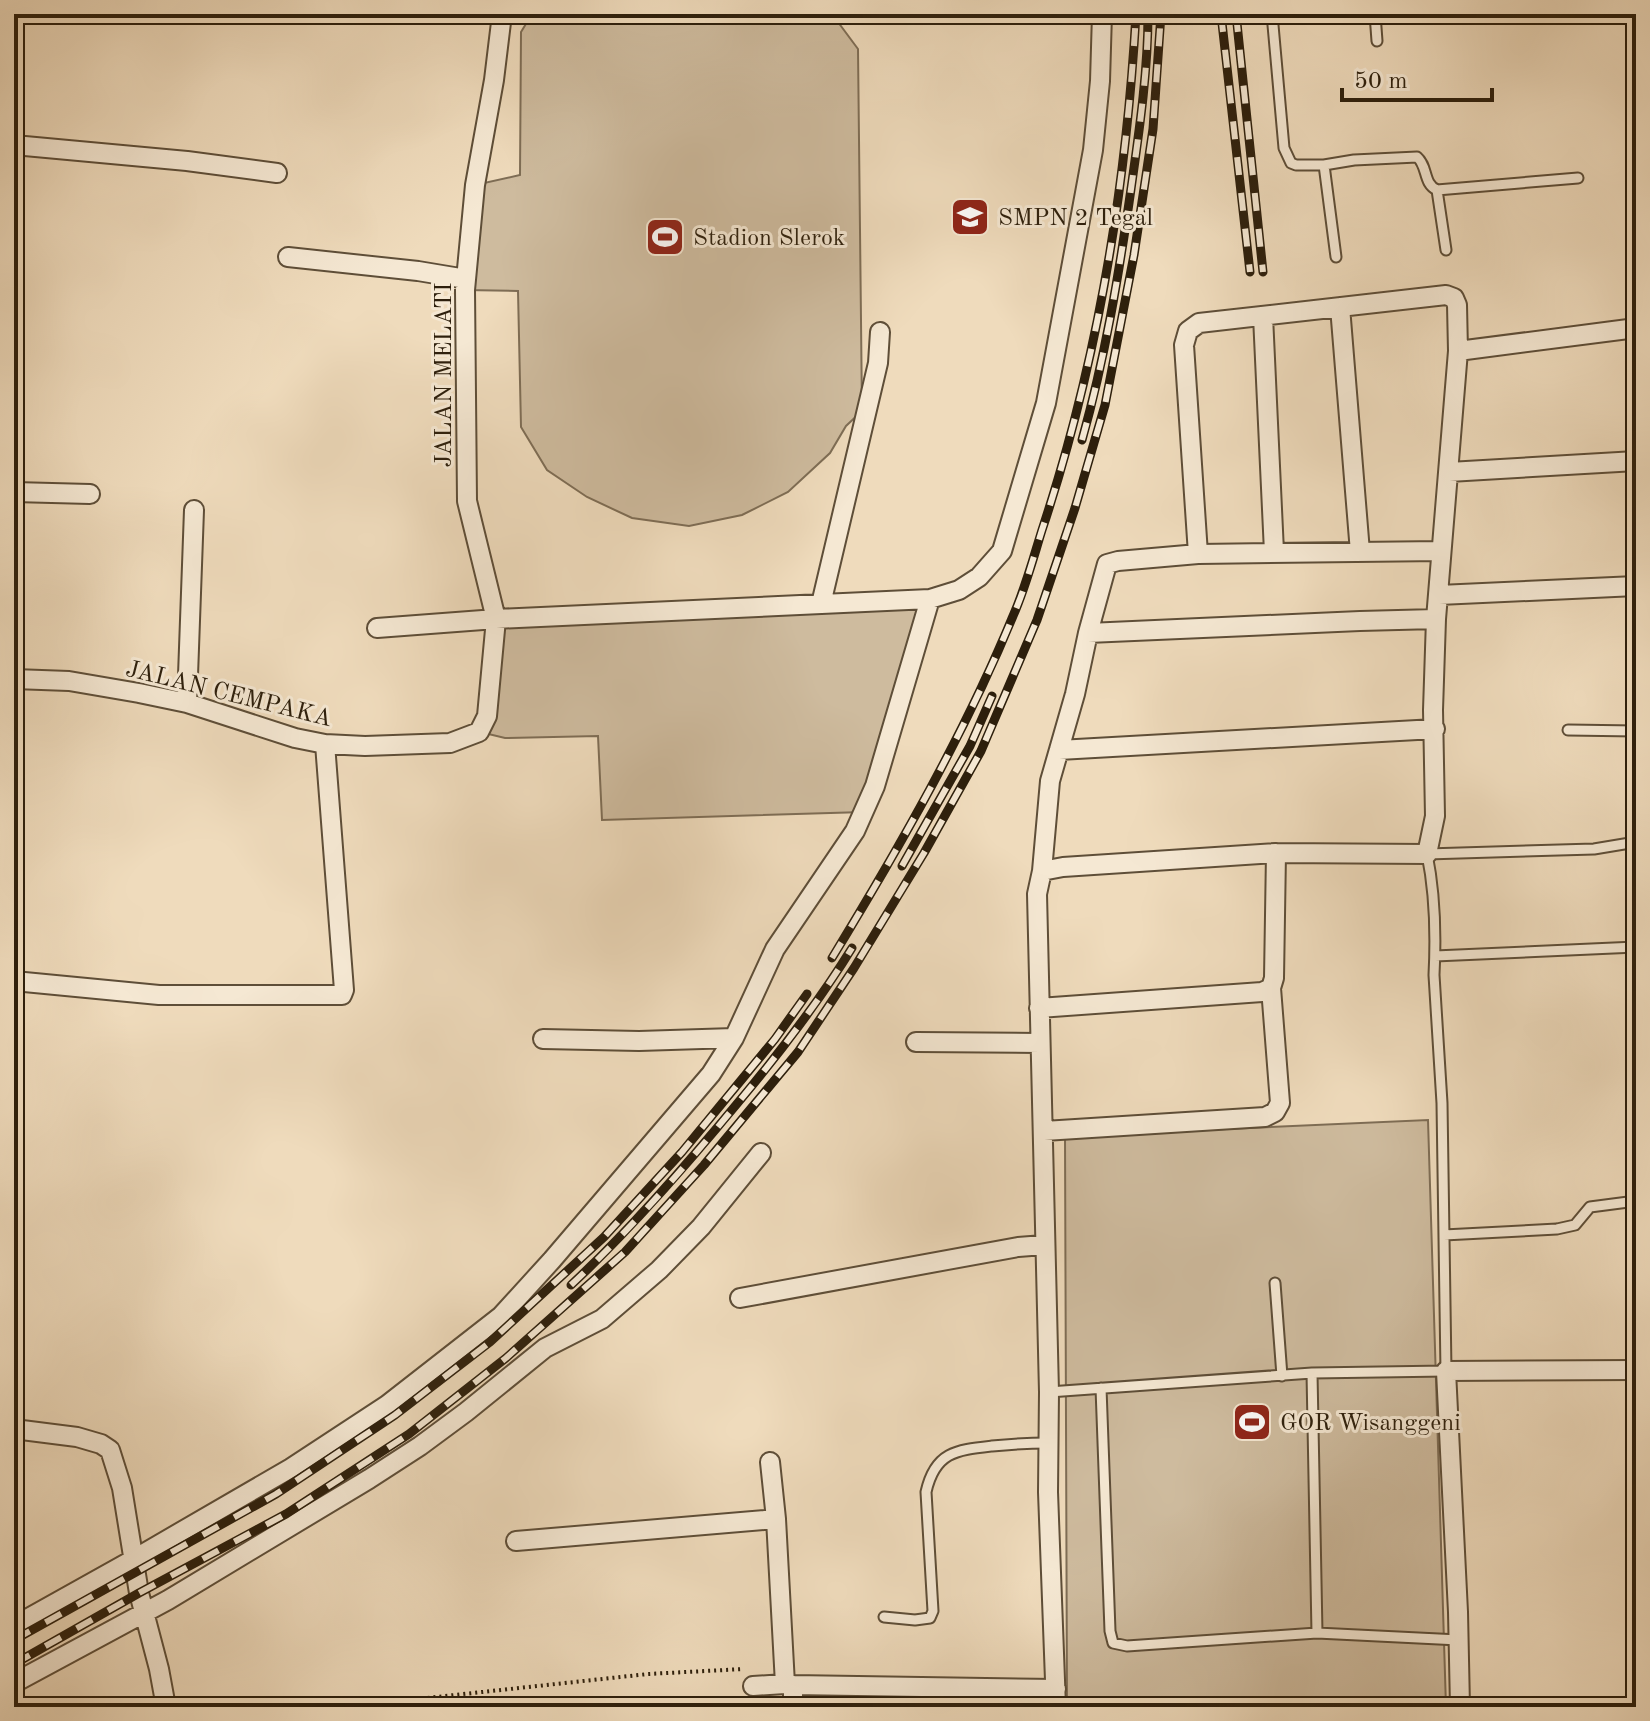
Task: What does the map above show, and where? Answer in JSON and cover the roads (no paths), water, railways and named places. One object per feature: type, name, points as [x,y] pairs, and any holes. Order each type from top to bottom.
[{"type":"street","name":"JALAN MELATI","points":[[479,732],[487,716],[496,619],[467,501],[466,279],[475,185],[502,14]]},
{"type":"street","points":[[377,628],[496,619],[930,599],[959,590],[979,577],[1002,551],[1046,403],[1093,150],[1100,81],[1102,14]]},
{"type":"street","points":[[14,145],[187,161],[277,173]]},
{"type":"street","points":[[288,257],[466,279]]},
{"type":"street","points":[[1042,871],[1276,853],[1427,854],[1435,816],[1433,710],[1436,619],[1458,351],[1457,305],[1454,298],[1446,295],[1199,323],[1188,331],[1184,345],[1198,554]]},
{"type":"street","points":[[1340,307],[1360,552]]},
{"type":"street","points":[[1263,316],[1274,552]]},
{"type":"street","points":[[1458,351],[1636,328]]},
{"type":"street","points":[[821,604],[878,363],[880,332]]},
{"type":"street","points":[[1449,472],[1636,461]]},
{"type":"street","points":[[14,492],[90,494]]},
{"type":"street","points":[[187,703],[194,510]]},
{"type":"street","points":[[753,1686],[913,1687],[1056,1698],[1048,1492],[1049,1392],[1037,894],[1050,781],[1107,564],[1198,554],[1441,551]]},
{"type":"street","points":[[1439,595],[1636,586]]},
{"type":"street","points":[[14,1626],[134,1559],[349,1431],[501,1316],[552,1260],[711,1074],[734,1038],[775,949],[855,831],[875,786],[930,599]]},
{"type":"street","points":[[1088,633],[1436,619]]},
{"type":"street","name":"JALAN CEMPAKA","points":[[14,679],[69,681],[187,703],[295,738],[325,744],[450,743],[479,732]]},
{"type":"street","points":[[1059,750],[1435,729]]},
{"type":"street","points":[[14,981],[159,995],[342,995],[325,744]]},
{"type":"street","points":[[1044,1131],[1265,1117],[1275,1112],[1280,1103],[1271,988],[1274,978],[1276,853]]},
{"type":"street","points":[[1039,1008],[1262,992],[1271,988]]},
{"type":"street","points":[[543,1039],[639,1041],[734,1038]]},
{"type":"street","points":[[916,1042],[1040,1043]]},
{"type":"street","points":[[14,1683],[145,1613],[266,1542],[382,1470],[466,1412],[545,1348],[602,1319],[659,1270],[701,1227],[761,1153]]},
{"type":"street","points":[[740,1298],[1018,1247],[1044,1245]]},
{"type":"street","points":[[1460,1707],[1446,1371],[1636,1370]]},
{"type":"street","points":[[14,1429],[77,1437],[110,1450],[122,1488],[139,1593],[166,1707]]},
{"type":"street","points":[[770,1462],[793,1707]]},
{"type":"street","points":[[516,1541],[776,1519]]},
{"type":"street","points":[[913,1687],[913,1707]]},
{"type":"lane","points":[[1272,14],[1284,148],[1291,163],[1324,165],[1354,160],[1417,157],[1422,161],[1427,180],[1437,190],[1578,178]]},
{"type":"lane","points":[[1375,14],[1377,41]]},
{"type":"lane","points":[[1324,165],[1336,257]]},
{"type":"lane","points":[[1437,190],[1446,250]]},
{"type":"lane","points":[[1568,730],[1636,731]]},
{"type":"lane","points":[[1049,1392],[1312,1373],[1446,1371],[1442,1103],[1431,876],[1427,854],[1594,849],[1636,842]]},
{"type":"lane","points":[[1435,956],[1636,947]]},
{"type":"lane","points":[[1444,1235],[1557,1229],[1575,1225],[1590,1207],[1636,1201]]},
{"type":"lane","points":[[1275,1283],[1282,1376]]},
{"type":"lane","points":[[1312,1373],[1317,1633]]},
{"type":"lane","points":[[1101,1388],[1110,1631],[1113,1643],[1127,1646],[1317,1633],[1459,1640]]},
{"type":"lane","points":[[884,1617],[915,1620],[930,1618],[933,1611],[926,1492],[930,1475],[945,1458],[958,1450],[1049,1443]]},
{"type":"railway","points":[[832,958],[952,748],[994,660],[1029,574],[1078,404],[1106,275],[1125,145],[1136,14]]},
{"type":"railway","points":[[1082,440],[1122,253],[1142,102],[1148,14]]},
{"type":"railway","points":[[14,1664],[286,1514],[409,1434],[506,1358],[625,1252],[704,1165],[798,1052],[924,853],[981,751],[1037,620],[1075,508],[1105,405],[1134,255],[1153,129],[1161,14]]},
{"type":"railway","points":[[1221,14],[1250,272]]},
{"type":"railway","points":[[1236,14],[1263,272]]},
{"type":"railway","points":[[902,866],[970,746],[992,696]]},
{"type":"railway","points":[[571,1285],[636,1220],[716,1129],[797,1028],[852,948]]},
{"type":"railway","points":[[14,1640],[276,1494],[395,1415],[490,1342],[604,1237],[682,1152],[775,1039],[807,994]]},
{"type":"place","name":"SMPN 2 Tegal","points":[[970,217]]},
{"type":"place","name":"Stadion Slerok","points":[[665,237]]},
{"type":"place","name":"GOR Wisanggeni","points":[[1252,1422]]}]
